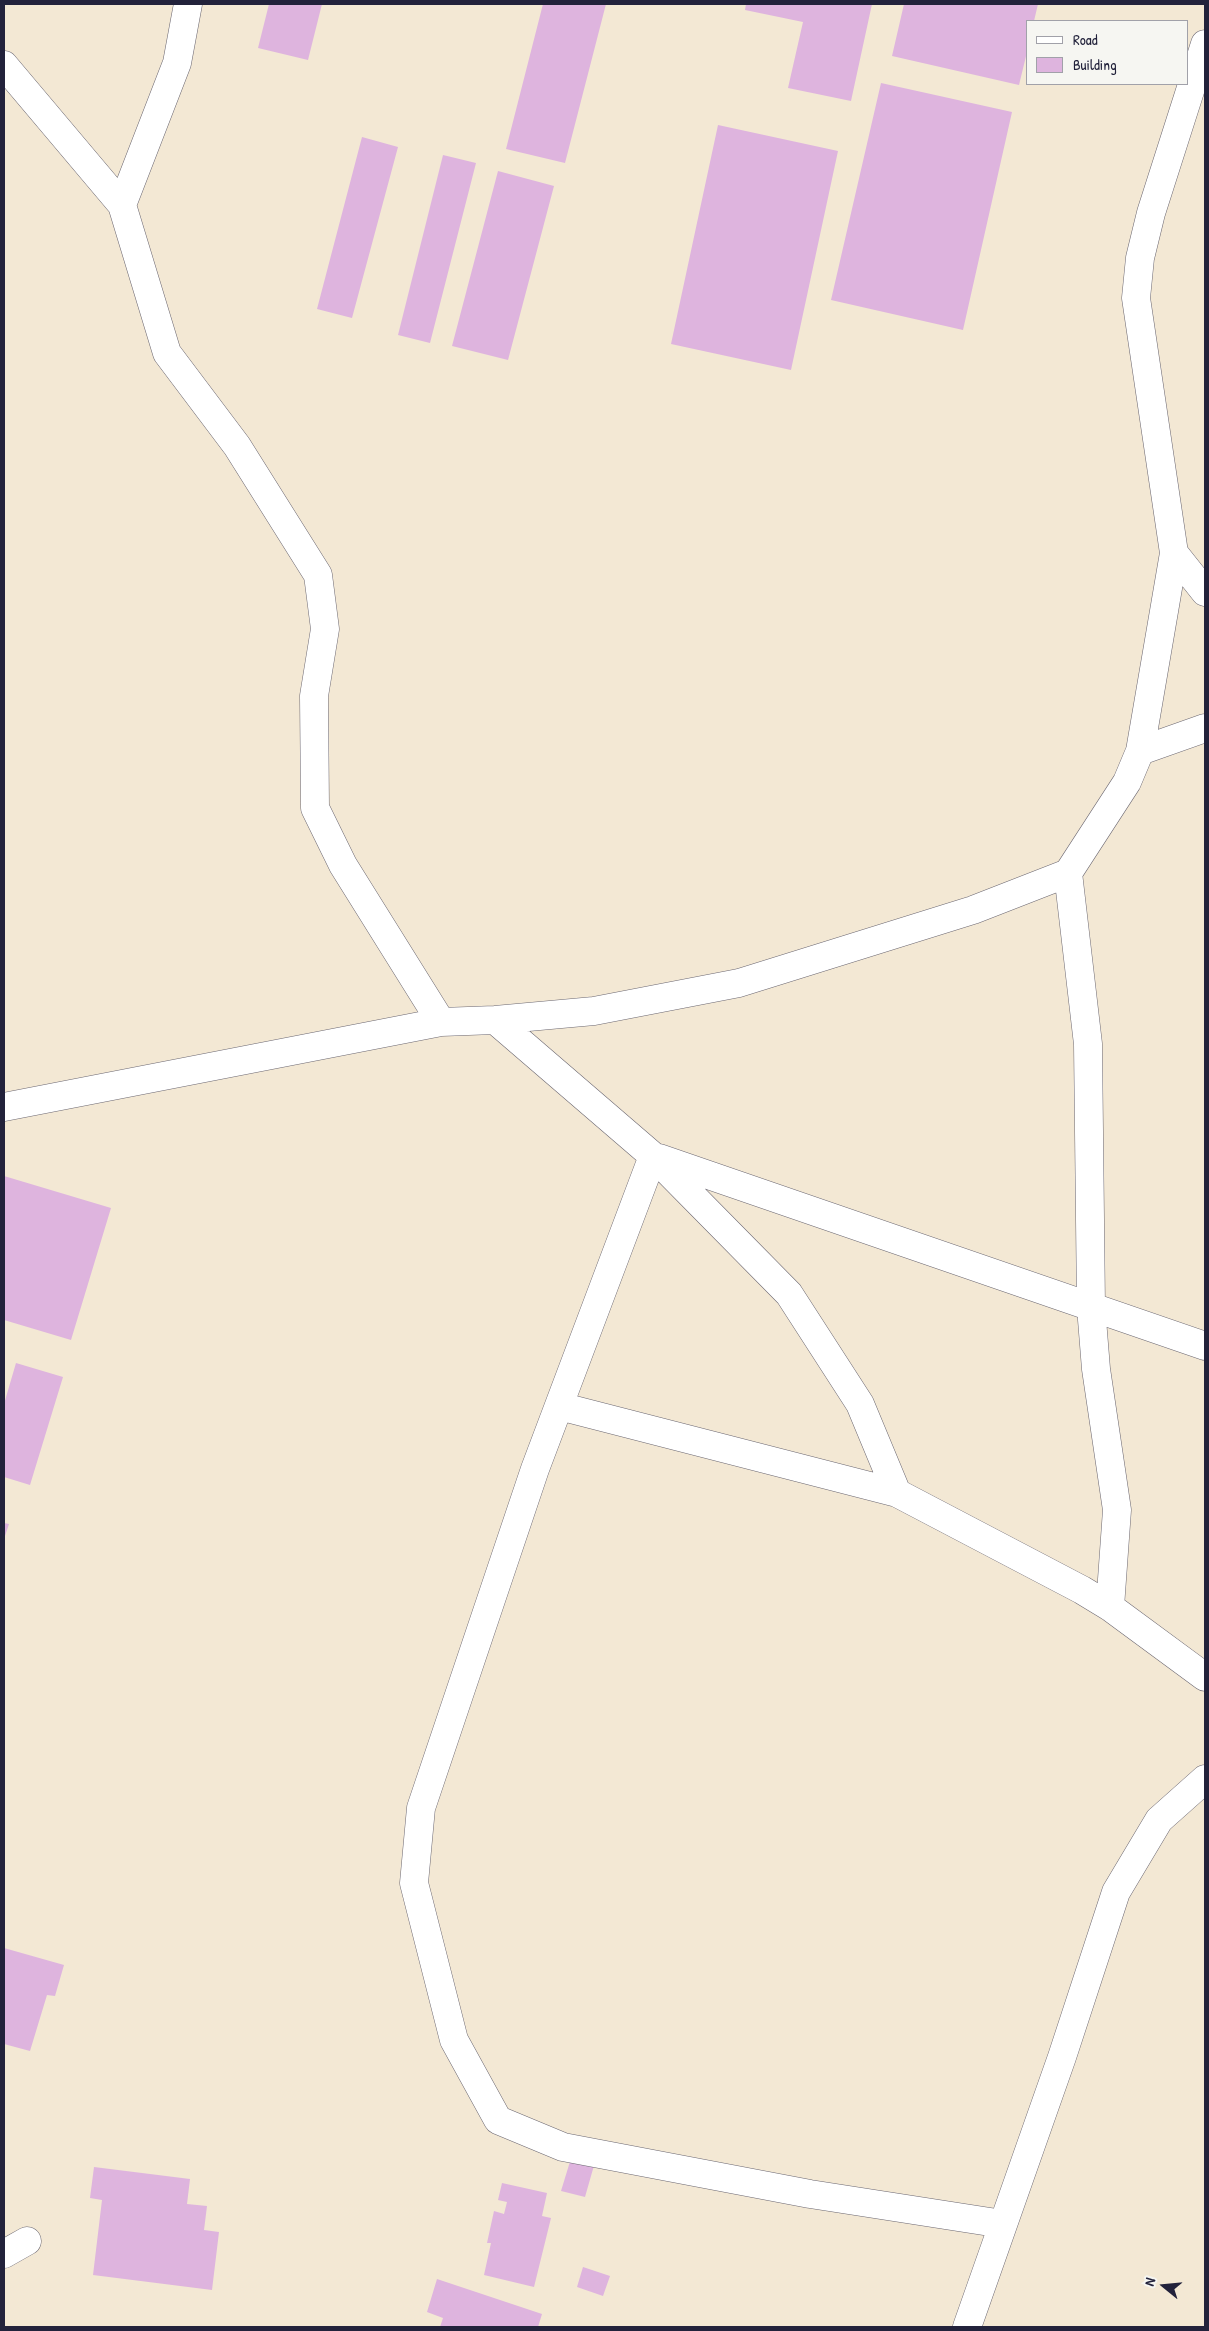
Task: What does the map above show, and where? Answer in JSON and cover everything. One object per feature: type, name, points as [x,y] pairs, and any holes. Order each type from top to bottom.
[{"type":"street","points":[[122,205],[177,63],[188,4]]},
{"type":"street","points":[[4,1107],[441,1022],[495,1020],[594,1011],[739,983],[973,910],[1068,873],[1127,782],[1140,751],[1174,553],[1136,298],[1140,258],[1151,213],[1205,44]]},
{"type":"street","points":[[4,65],[122,205],[167,353],[236,446],[318,574],[325,629],[314,696],[315,808],[343,865],[441,1022]]},
{"type":"street","points":[[1174,553],[1205,592]]},
{"type":"street","points":[[1140,751],[1205,728]]},
{"type":"street","points":[[1068,873],[1088,1044],[1091,1307],[1096,1369],[1117,1510],[1110,1607]]},
{"type":"street","points":[[495,1020],[653,1156],[789,1294],[860,1404],[897,1493]]},
{"type":"street","points":[[653,1156],[1205,1346]]},
{"type":"street","points":[[653,1156],[535,1469],[421,1808],[414,1883],[454,2040],[498,2120],[563,2147],[810,2194],[1003,2224]]},
{"type":"street","points":[[559,1406],[897,1493],[1082,1590],[1110,1607],[1205,1677]]},
{"type":"street","points":[[967,2327],[1062,2057],[1116,1892],[1159,1820],[1205,1779]]},
{"type":"street","points":[[4,2254],[27,2241]]},
{"type":"building","points":[[269,4],[322,4],[308,60],[258,48]]},
{"type":"building","points":[[543,4],[606,4],[565,163],[506,149]]},
{"type":"building","points":[[746,4],[872,4],[851,101],[788,88],[803,22],[745,10]]},
{"type":"building","points":[[904,4],[1038,4],[1034,20],[1026,20],[1026,56],[1019,85],[892,56]]},
{"type":"building","points":[[881,83],[1012,112],[963,330],[831,300]]},
{"type":"building","points":[[718,125],[838,151],[791,370],[671,344]]},
{"type":"building","points":[[362,137],[398,147],[352,318],[317,309]]},
{"type":"building","points":[[443,155],[476,163],[430,343],[398,335]]},
{"type":"building","points":[[498,171],[554,186],[508,360],[452,346]]},
{"type":"building","points":[[4,1176],[111,1208],[71,1340],[4,1320]]},
{"type":"building","points":[[16,1363],[63,1377],[30,1485],[4,1477],[4,1404]]},
{"type":"building","points":[[4,1523],[9,1524],[4,1539]]},
{"type":"building","points":[[4,1948],[64,1965],[55,1996],[47,1995],[30,2051],[4,2044]]},
{"type":"building","points":[[572,2155],[595,2162],[585,2197],[561,2191]]},
{"type":"building","points":[[94,2167],[190,2179],[187,2204],[207,2206],[204,2230],[219,2232],[212,2290],[93,2275],[102,2200],[90,2198]]},
{"type":"building","points":[[502,2183],[547,2193],[542,2216],[551,2218],[534,2287],[484,2275],[491,2243],[487,2243],[494,2211],[504,2214],[507,2202],[498,2200]]},
{"type":"building","points":[[583,2267],[610,2276],[603,2296],[577,2287]]},
{"type":"building","points":[[437,2279],[542,2314],[538,2327],[440,2327],[443,2318],[427,2312]]}]
